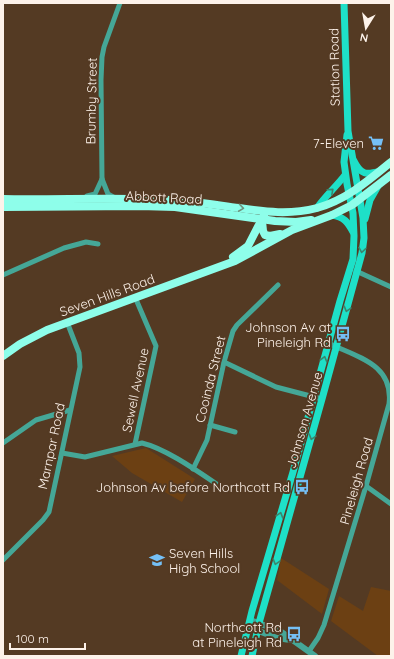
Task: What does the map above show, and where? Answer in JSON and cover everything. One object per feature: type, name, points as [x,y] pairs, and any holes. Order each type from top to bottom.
[{"type":"main road","name":"Station Road","points":[[344,3],[348,131],[357,189]]},
{"type":"main road","name":"Station Road","points":[[348,131],[344,158],[345,175],[349,194]]},
{"type":"main road","points":[[352,156],[358,168],[364,173],[370,174],[380,171]]},
{"type":"main road","points":[[316,208],[331,203],[349,194],[391,162]]},
{"type":"main road","points":[[316,208],[323,198],[340,183],[345,175]]},
{"type":"main road","name":"Seven Hills Road","points":[[3,356],[31,338],[67,322],[235,261],[292,230],[323,219],[356,203],[391,175]]},
{"type":"main road","points":[[364,229],[370,200],[379,185]]},
{"type":"main road","name":"Johnson Avenue","points":[[252,656],[258,627],[336,347],[354,270],[354,236],[357,189]]},
{"type":"main road","name":"Johnson Avenue","points":[[241,656],[340,301],[362,253],[364,229],[356,203],[349,194]]},
{"type":"main road","name":"Abbott Road","points":[[3,199],[183,201],[264,215],[288,222],[323,219]]},
{"type":"main road","name":"Abbott Road","points":[[3,207],[175,207],[264,215],[316,208]]},
{"type":"main road","points":[[264,215],[263,231],[267,236],[292,230]]},
{"type":"main road","name":"Seven Hills Road","points":[[222,265],[248,246],[264,215]]},
{"type":"main road","points":[[332,215],[344,218],[350,224],[354,236]]},
{"type":"street","name":"Brumby Street","points":[[120,3],[104,47],[101,80],[102,179],[108,194],[120,200]]},
{"type":"street","points":[[60,200],[72,196],[88,196],[95,194],[102,179]]},
{"type":"street","points":[[3,275],[64,248],[86,242],[98,244]]},
{"type":"street","points":[[354,270],[391,287]]},
{"type":"street","name":"Cooinda Street","points":[[193,469],[204,448],[224,362],[233,331],[237,325],[278,285]]},
{"type":"street","name":"Sewell Avenue","points":[[135,297],[156,346],[135,444]]},
{"type":"street","name":"Marnpar Road","points":[[3,560],[43,520],[48,512],[80,367],[79,352],[67,322]]},
{"type":"street","name":"Pineleigh Road","points":[[309,651],[318,638],[324,625],[366,486],[389,404],[390,395],[386,377],[378,368],[328,343]]},
{"type":"street","points":[[224,362],[276,387],[322,399]]},
{"type":"street","points":[[3,443],[36,420],[70,410]]},
{"type":"street","points":[[210,425],[235,432]]},
{"type":"street","points":[[62,453],[85,457],[142,443],[150,445],[222,487]]},
{"type":"street","points":[[366,486],[391,504]]},
{"type":"street","points":[[249,624],[258,627],[277,638],[291,640],[315,656]]},
{"type":"shaded area","points":[[146,448],[195,479],[182,502],[132,473],[112,456]]},
{"type":"shaded area","points":[[281,558],[329,589],[322,614],[277,580]]},
{"type":"shaded area","points":[[371,587],[391,591],[391,656],[378,656],[331,621],[339,596],[363,611]]},
{"type":"place","name":"7-Eleven","points":[[376,143]]},
{"type":"place","name":"Johnson Av at Pineleigh Rd","points":[[343,334]]},
{"type":"place","name":"Johnson Av before Northcott Rd","points":[[302,487]]},
{"type":"place","name":"Seven Hills High School","points":[[157,560]]},
{"type":"place","name":"Northcott Rd at Pineleigh Rd","points":[[294,634]]}]
